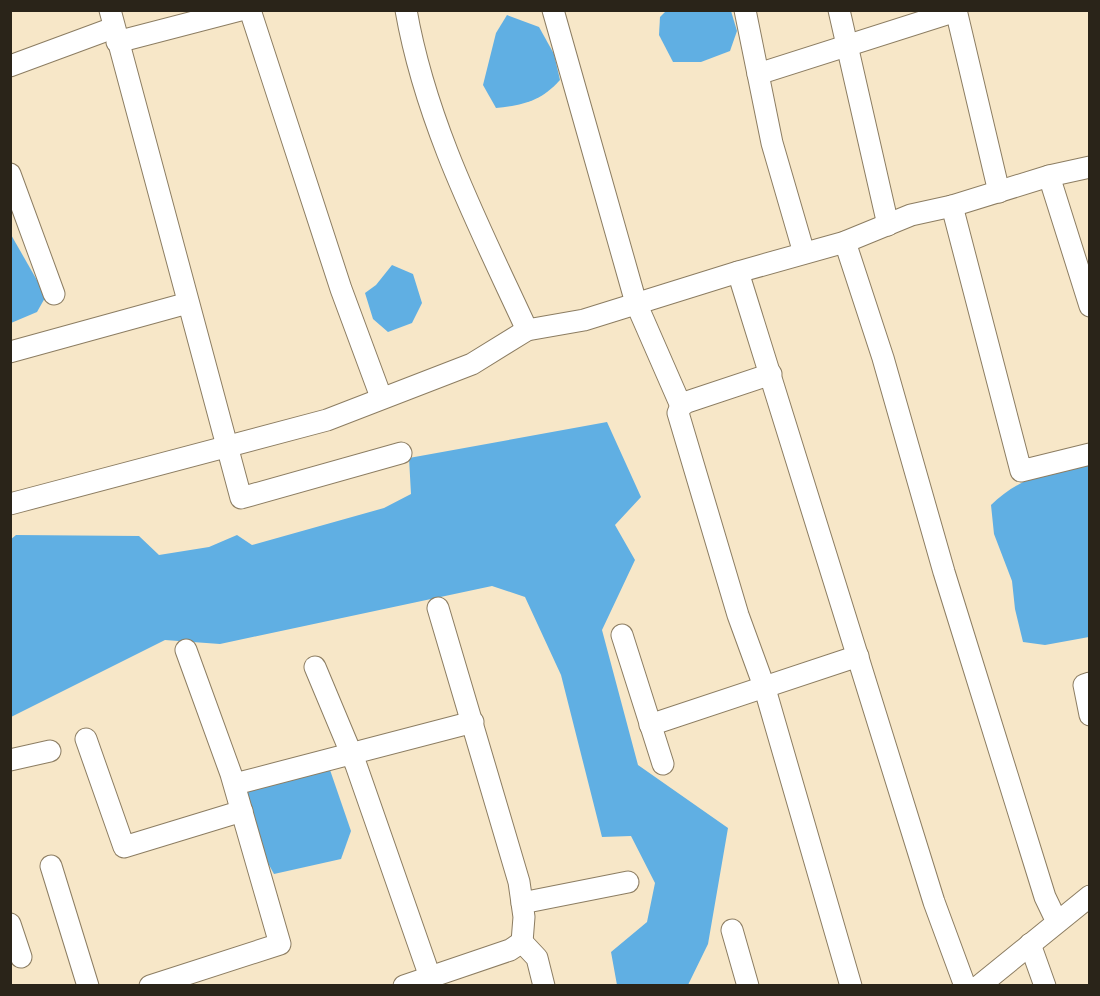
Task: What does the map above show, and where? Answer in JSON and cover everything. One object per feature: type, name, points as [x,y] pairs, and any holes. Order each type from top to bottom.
[{"type":"street","points":[[10,66],[113,27],[240,10]]},
{"type":"street","points":[[250,10],[341,289],[381,398]]},
{"type":"street","points":[[406,10],[412,47],[432,115],[478,225],[527,330]]},
{"type":"street","points":[[553,10],[636,303],[681,406],[678,413],[688,455],[738,615],[765,689],[851,986]]},
{"type":"street","points":[[745,10],[772,142],[804,253]]},
{"type":"street","points":[[839,10],[871,159],[888,225]]},
{"type":"street","points":[[758,74],[956,11],[999,192]]},
{"type":"street","points":[[113,27],[225,447],[241,498],[401,453]]},
{"type":"street","points":[[10,504],[327,420],[472,364],[527,330],[584,320],[738,272],[845,242],[912,215],[1089,167]]},
{"type":"street","points":[[10,174],[54,294]]},
{"type":"street","points":[[1049,176],[1089,306]]},
{"type":"street","points":[[952,206],[1021,471],[1089,454]]},
{"type":"street","points":[[845,242],[883,357],[944,572],[1045,897],[1057,922]]},
{"type":"street","points":[[738,272],[934,902],[965,986]]},
{"type":"street","points":[[10,352],[188,303]]},
{"type":"street","points":[[681,406],[771,374]]},
{"type":"street","points":[[438,608],[519,882],[522,903],[522,942],[537,958],[544,986]]},
{"type":"street","points":[[622,635],[663,764]]},
{"type":"street","points":[[150,986],[280,944],[235,784],[186,650]]},
{"type":"street","points":[[650,725],[765,689],[858,656]]},
{"type":"street","points":[[315,667],[351,753],[405,898],[430,976]]},
{"type":"street","points":[[1089,683],[1084,685],[1089,715]]},
{"type":"street","points":[[235,784],[473,722]]},
{"type":"street","points":[[86,739],[124,847],[242,812]]},
{"type":"street","points":[[10,760],[50,751]]},
{"type":"street","points":[[51,866],[88,986]]},
{"type":"street","points":[[522,903],[628,882]]},
{"type":"street","points":[[979,986],[1089,896]]},
{"type":"street","points":[[10,924],[21,957]]},
{"type":"street","points":[[732,930],[748,986]]},
{"type":"street","points":[[404,986],[510,950],[522,942]]},
{"type":"street","points":[[1030,944],[1045,986]]},
{"type":"water","points":[[666,11],[731,11],[737,31],[730,51],[701,62],[673,62],[659,35],[660,17]]},
{"type":"water","points":[[507,15],[539,27],[554,54],[560,80],[546,93],[531,101],[496,108],[483,85],[496,33]]},
{"type":"water","points":[[10,233],[46,296],[37,312],[11,323]]},
{"type":"water","points":[[392,265],[413,274],[422,303],[412,323],[388,332],[373,319],[365,293],[376,285]]},
{"type":"water","points":[[607,422],[641,497],[615,525],[635,560],[602,630],[638,765],[728,828],[708,944],[688,985],[617,985],[611,952],[647,922],[655,883],[631,836],[602,837],[561,675],[525,597],[492,586],[220,644],[165,640],[11,717],[10,540],[16,535],[139,536],[159,555],[209,547],[237,535],[252,545],[384,508],[411,494],[409,458]]},
{"type":"water","points":[[1089,461],[1089,637],[1045,645],[1023,642],[1015,609],[1012,581],[994,534],[991,505],[1024,481],[1063,467]]},
{"type":"water","points":[[330,770],[351,831],[341,859],[274,874],[259,847],[247,790]]}]
